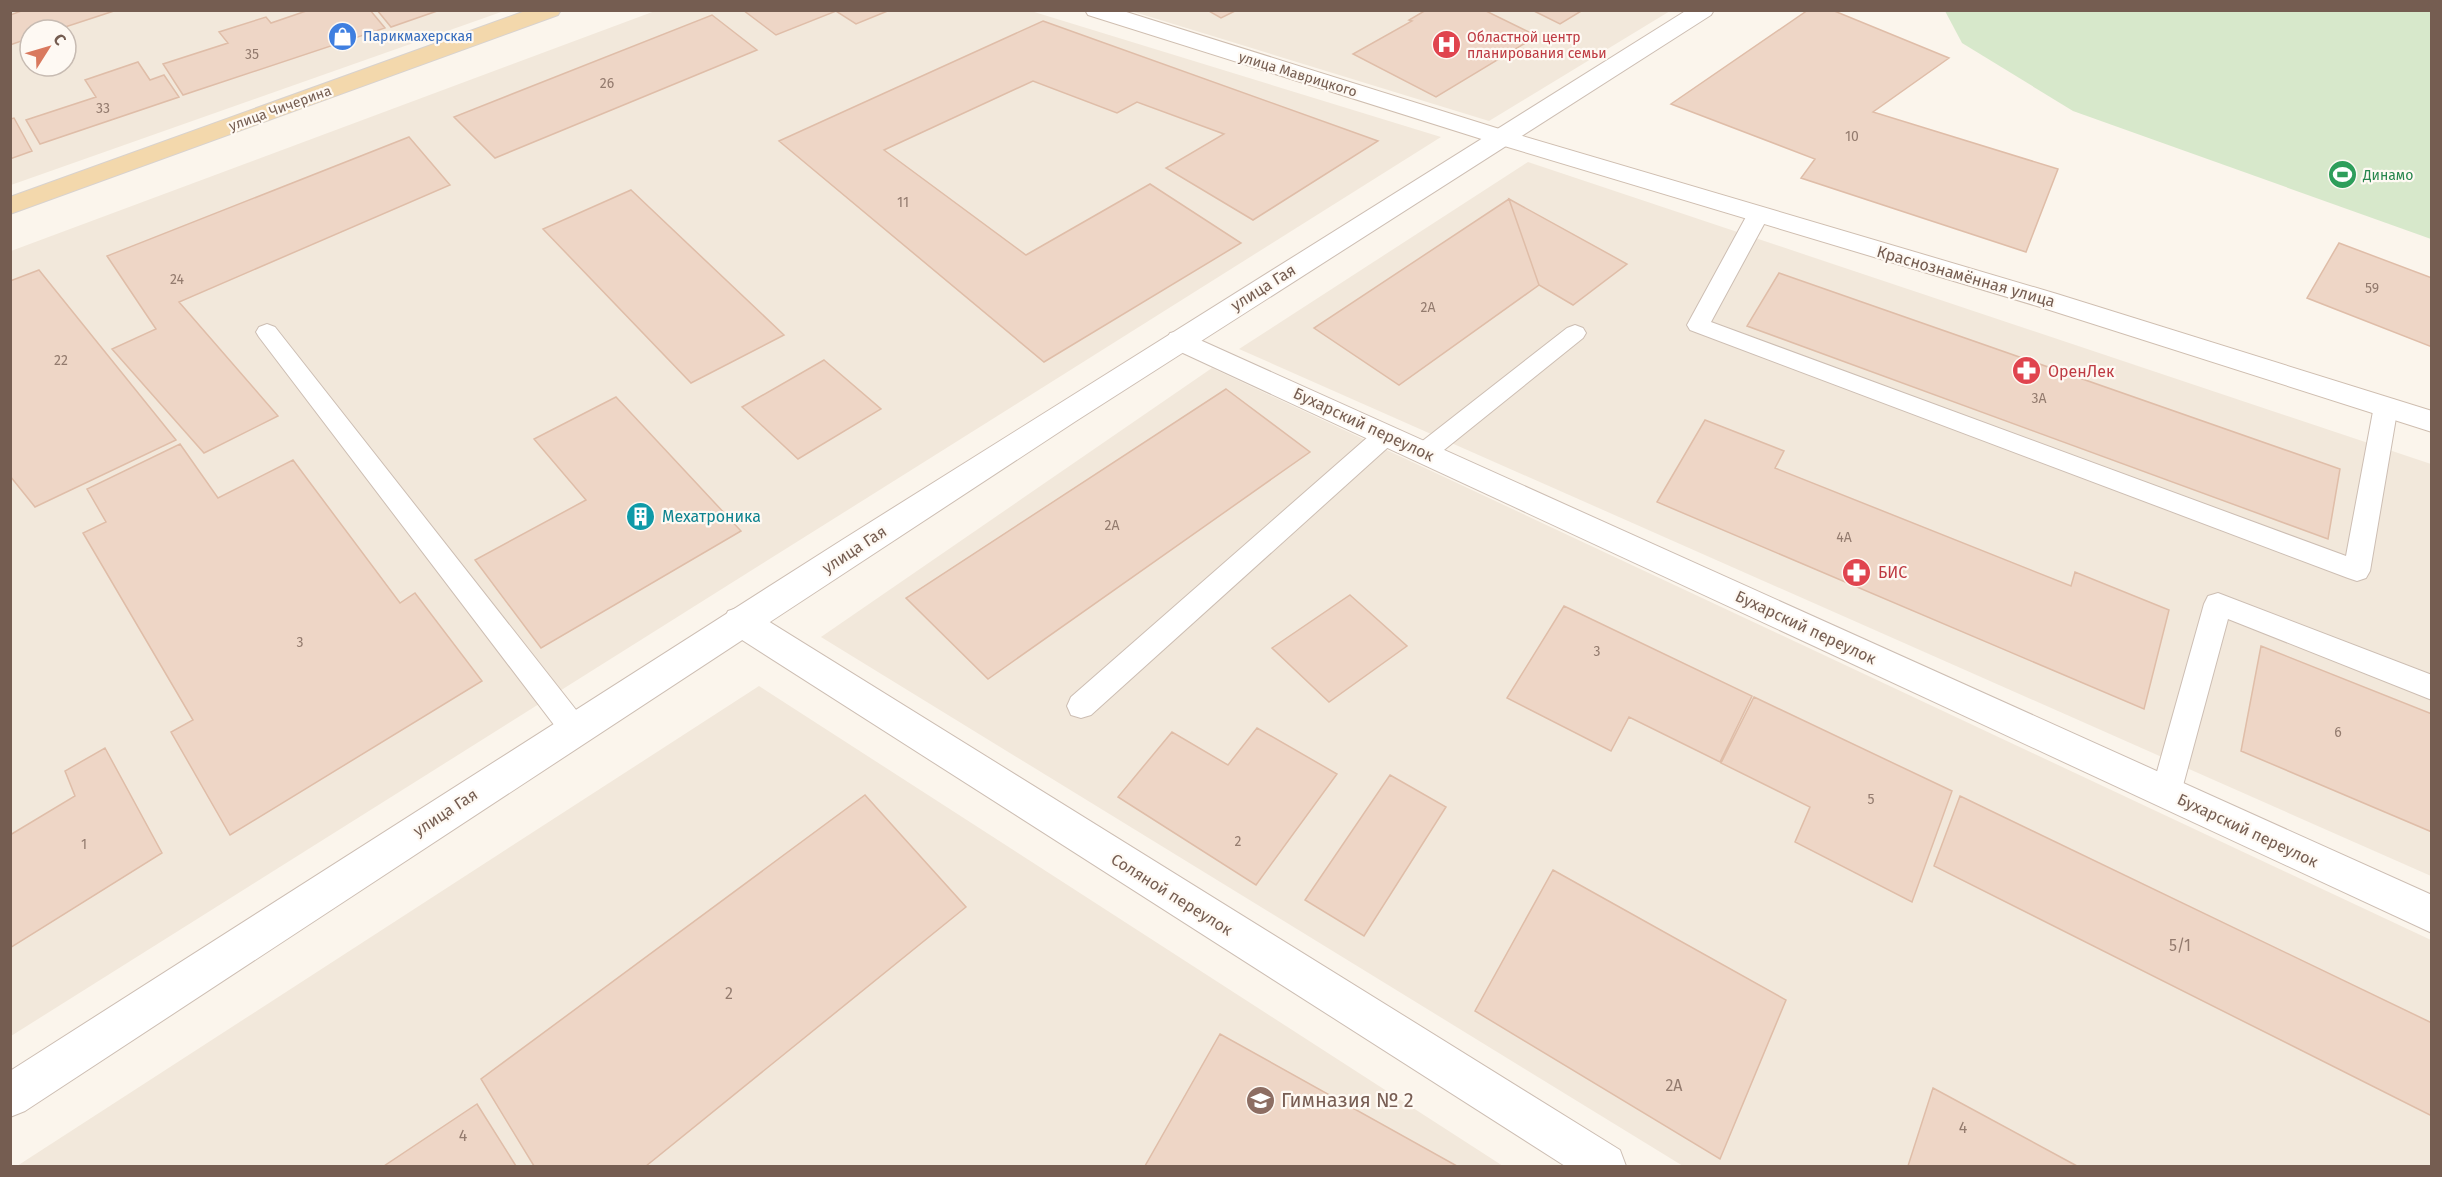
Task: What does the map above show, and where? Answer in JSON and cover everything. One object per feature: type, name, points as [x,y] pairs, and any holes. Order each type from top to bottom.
[{"type":"main road","name":"улица Чичерина","points":[[10,206],[550,10]]},
{"type":"street","name":"улица Маврицкого","points":[[1096,10],[1500,137]]},
{"type":"street","name":"улица Гая","points":[[10,1096],[740,621],[1180,339],[1703,10]]},
{"type":"street","name":"Краснознамённая улица","points":[[1500,137],[2047,300],[2432,422]]},
{"type":"street","name":"Бухарский переулок","points":[[1180,339],[2432,915]]},
{"type":"street","name":"Соляной переулок","points":[[740,621],[1604,1167]]},
{"type":"lane","points":[[1758,215],[1698,325],[2357,571],[2386,406]]},
{"type":"lane","points":[[267,332],[574,729]]},
{"type":"lane","points":[[1425,452],[1575,333]]},
{"type":"lane","points":[[1081,706],[1386,435]]},
{"type":"lane","points":[[2166,793],[2218,604],[2432,688]]},
{"type":"shaded area","points":[[11,10],[504,11],[11,185]]},
{"type":"shaded area","points":[[655,11],[1031,11],[1441,137],[11,1036],[11,251]]},
{"type":"shaded area","points":[[1131,11],[1670,11],[1489,121]]},
{"type":"shaded area","points":[[1528,162],[2431,464],[2431,876],[1239,349]]},
{"type":"shaded area","points":[[1212,368],[2431,940],[2431,1166],[1683,1166],[821,637]]},
{"type":"shaded area","points":[[759,686],[1503,1166],[17,1166]]},
{"type":"green space","name":"Динамо","points":[[1945,11],[2431,11],[2431,239],[2073,111],[1962,43]]},
{"type":"building","points":[[24,10],[117,10],[78,23],[78,18],[18,18],[18,42],[10,45],[10,15]]},
{"type":"building","points":[[309,10],[370,10],[385,28],[183,95],[163,64],[228,43],[219,32],[266,17],[271,23]]},
{"type":"building","points":[[377,10],[440,10],[391,27]]},
{"type":"building","points":[[743,10],[890,10],[856,24],[836,11],[776,35]]},
{"type":"building","points":[[1207,10],[1237,10],[1221,18]]},
{"type":"building","name":"Областной центр планирования семьи","points":[[1426,10],[1484,10],[1537,36],[1436,97],[1353,54],[1412,21],[1409,20]]},
{"type":"building","points":[[1532,10],[1583,10],[1560,24]]},
{"type":"building","points":[[1808,10],[1832,10],[1949,58],[1873,112],[2058,169],[2026,252],[1801,178],[1815,159],[1671,104]]},
{"type":"building","points":[[712,15],[757,50],[495,158],[454,117]]},
{"type":"building","points":[[1043,21],[1378,141],[1253,220],[1166,168],[1224,134],[1137,102],[1117,113],[1033,81],[884,150],[1026,255],[1150,184],[1241,243],[1044,362],[779,141]]},
{"type":"building","points":[[138,62],[150,80],[164,75],[179,97],[40,144],[26,120],[96,97],[85,80]]},
{"type":"building","points":[[14,118],[32,151],[10,159],[10,119]]},
{"type":"building","points":[[409,137],[450,185],[179,302],[278,416],[204,453],[112,349],[156,329],[107,256]]},
{"type":"building","points":[[631,190],[784,335],[691,383],[543,229]]},
{"type":"building","points":[[1509,199],[1539,285],[1399,385],[1314,328]]},
{"type":"building","points":[[1509,199],[1627,264],[1573,305],[1539,285]]},
{"type":"building","points":[[2339,243],[2432,278],[2432,347],[2307,298]]},
{"type":"building","points":[[39,270],[176,440],[35,507],[10,476],[10,281]]},
{"type":"building","points":[[1779,273],[2340,469],[2328,539],[1747,326]]},
{"type":"building","points":[[824,360],[881,409],[798,459],[742,407]]},
{"type":"building","points":[[1226,389],[1310,452],[988,679],[906,598]]},
{"type":"building","name":"Мехатроника","points":[[616,397],[741,531],[541,648],[475,560],[586,500],[534,439]]},
{"type":"building","points":[[1705,420],[1784,451],[1775,468],[2071,586],[2075,572],[2169,610],[2144,709],[1657,502]]},
{"type":"building","points":[[180,444],[218,498],[293,460],[400,603],[415,593],[482,681],[230,835],[171,732],[193,720],[83,533],[106,522],[87,489]]},
{"type":"building","points":[[1350,595],[1407,646],[1329,702],[1272,648]]},
{"type":"building","points":[[1564,606],[1752,696],[1720,762],[1629,717],[1611,751],[1507,698]]},
{"type":"building","points":[[2261,646],[2432,714],[2432,832],[2241,751]]},
{"type":"building","points":[[1754,697],[1952,791],[1912,902],[1795,842],[1810,807],[1721,763]]},
{"type":"building","points":[[1257,728],[1337,774],[1256,885],[1118,797],[1172,732],[1228,765]]},
{"type":"building","points":[[105,748],[162,853],[10,948],[10,835],[75,796],[65,771]]},
{"type":"building","points":[[1390,775],[1446,807],[1364,936],[1305,900]]},
{"type":"building","points":[[865,795],[966,907],[646,1166],[534,1166],[481,1079]]},
{"type":"building","points":[[1960,796],[2432,1023],[2432,1116],[1934,866]]},
{"type":"building","points":[[1553,870],[1786,1000],[1720,1159],[1475,1011]]},
{"type":"building","name":"Гимназия № 2","points":[[1220,1034],[1457,1166],[1145,1166]]},
{"type":"building","points":[[1933,1088],[2077,1166],[1908,1166]]},
{"type":"building","points":[[477,1104],[516,1166],[384,1166]]},
{"type":"place","name":"Парикмахерская","points":[[342,36]]},
{"type":"place","name":"Областной центр планирования семьи","points":[[1446,45]]},
{"type":"place","name":"Динамо","points":[[2342,175]]},
{"type":"place","name":"ОренЛек","points":[[2027,371]]},
{"type":"place","name":"Мехатроника","points":[[641,516]]},
{"type":"place","name":"БИС","points":[[1857,572]]},
{"type":"place","name":"Гимназия № 2","points":[[1260,1100]]}]
